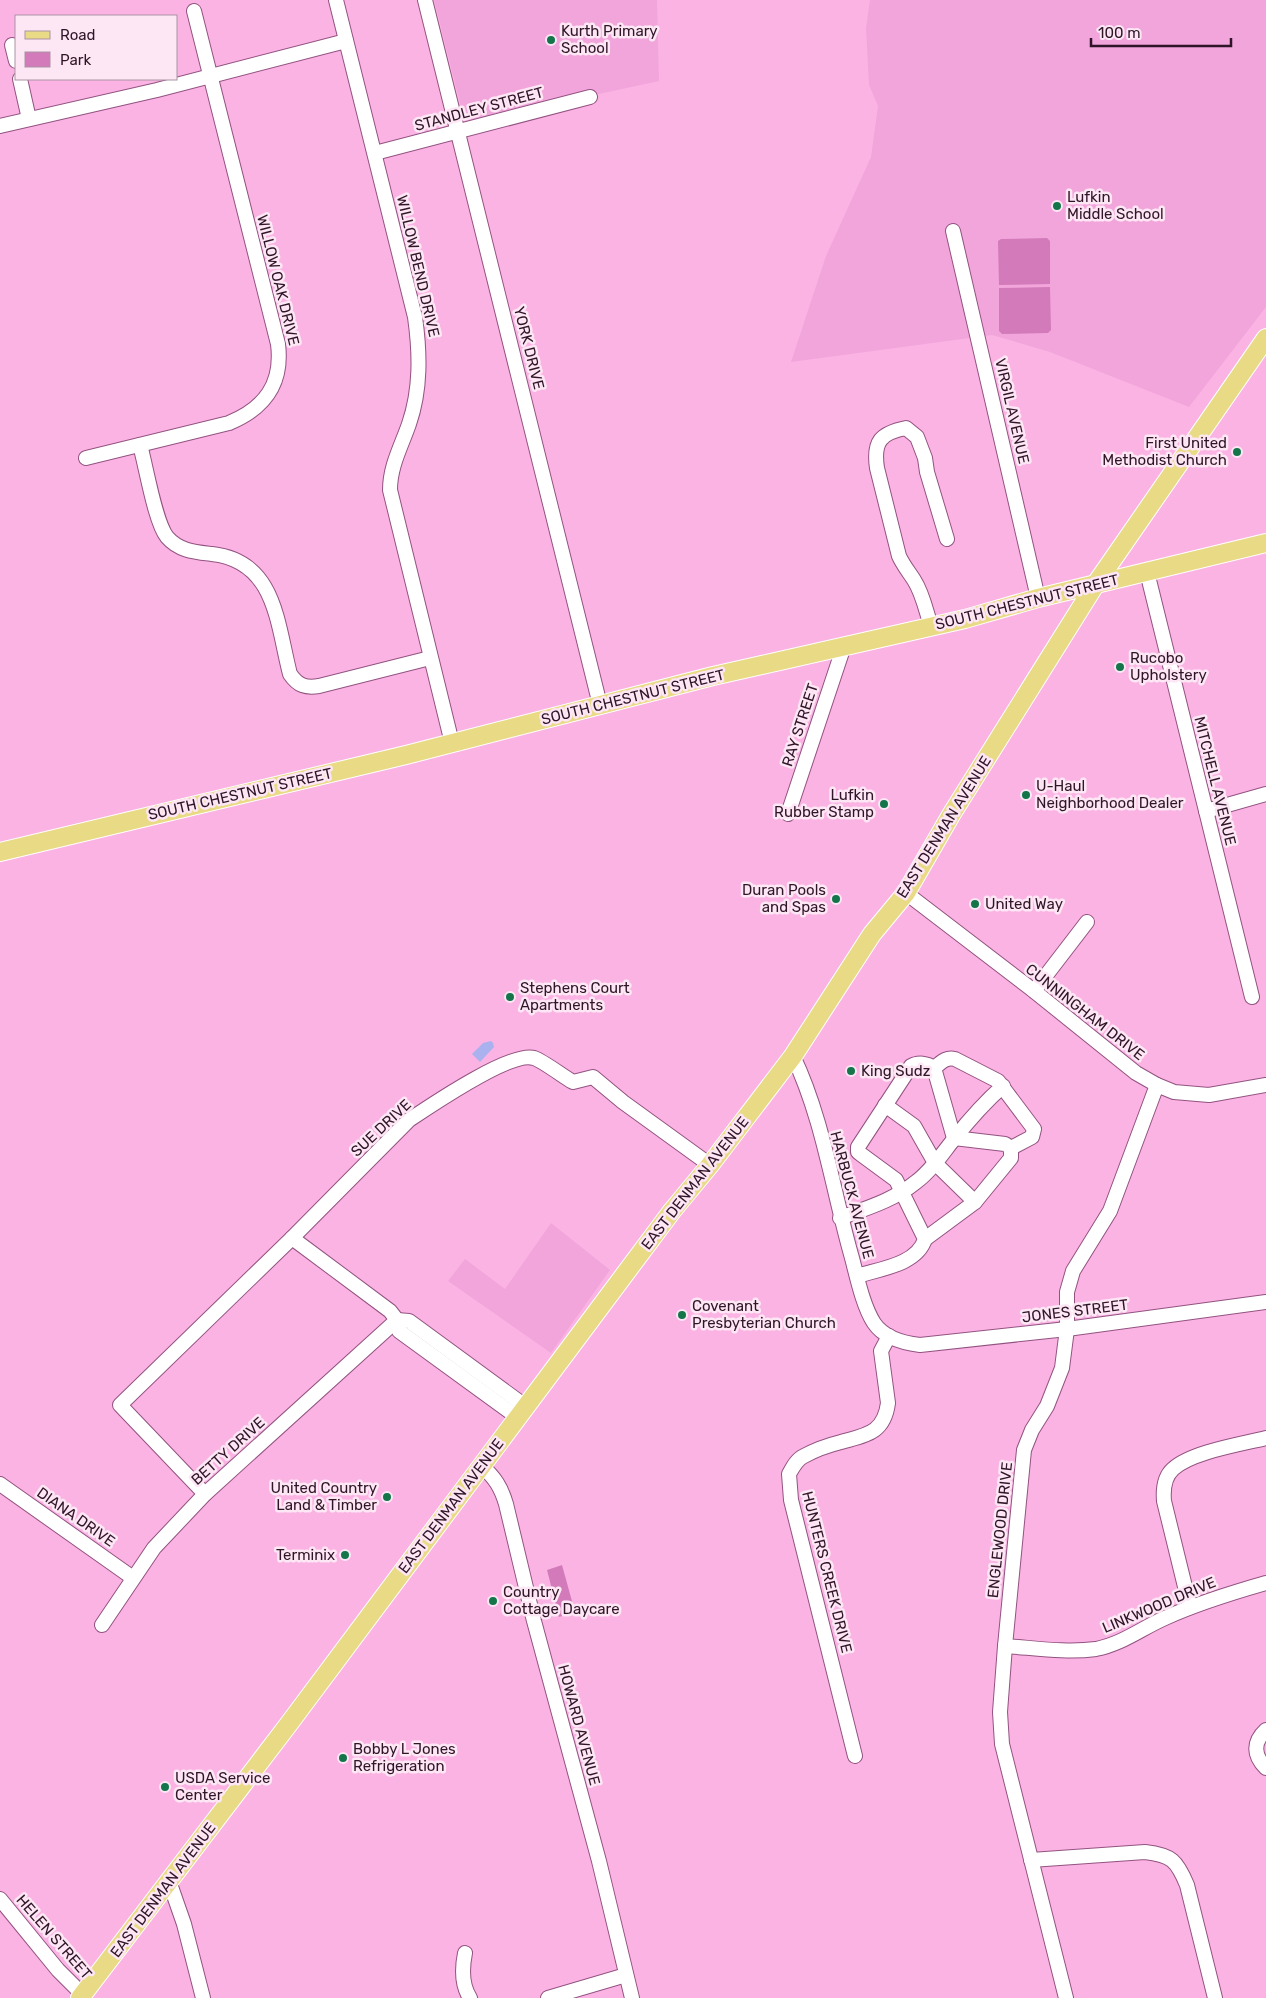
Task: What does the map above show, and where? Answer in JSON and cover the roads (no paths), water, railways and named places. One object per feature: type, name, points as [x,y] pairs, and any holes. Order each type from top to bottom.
[{"type":"main road","name":"EAST DENMAN AVENUE","points":[[82,1996],[482,1466],[672,1210],[710,1165],[793,1056],[872,934],[906,893],[951,815],[1095,584],[1266,338]]},
{"type":"main road","name":"SOUTH CHESTNUT STREET","points":[[0,852],[1266,543]]},
{"type":"street","name":"WILLOW BEND DRIVE","points":[[336,0],[410,295],[419,346],[416,392],[409,423],[390,474],[390,490],[452,743]]},
{"type":"street","name":"YORK DRIVE","points":[[425,0],[600,705]]},
{"type":"street","name":"WILLOW OAK DRIVE","points":[[86,458],[229,423],[242,418],[253,411],[266,398],[274,385],[278,372],[280,359],[278,344],[194,11]]},
{"type":"street","points":[[0,126],[210,76],[346,41]]},
{"type":"street","points":[[12,45],[15,57]]},
{"type":"street","points":[[20,80],[29,119]]},
{"type":"street","name":"STANDLEY STREET","points":[[375,153],[590,97]]},
{"type":"street","name":"VIRGIL AVENUE","points":[[953,231],[1038,598]]},
{"type":"street","points":[[931,626],[920,593],[899,556],[877,468],[875,454],[879,441],[890,431],[906,428],[918,437],[947,539]]},
{"type":"street","points":[[140,445],[160,522],[166,535],[181,548],[194,552],[226,556],[241,562],[255,573],[272,600],[290,674],[295,682],[309,688],[430,658]]},
{"type":"street","name":"MITCHELL AVENUE","points":[[1147,572],[1252,997]]},
{"type":"street","name":"RAY STREET","points":[[788,814],[844,646]]},
{"type":"street","points":[[1206,811],[1266,794]]},
{"type":"street","name":"CUNNINGHAM DRIVE","points":[[906,893],[1034,991],[1136,1073],[1157,1085],[1174,1092],[1209,1096],[1266,1086]]},
{"type":"street","points":[[1034,991],[1087,922]]},
{"type":"street","name":"HARBUCK AVENUE","points":[[793,1056],[804,1079],[857,1276],[873,1322],[889,1336]]},
{"type":"street","name":"SUE DRIVE","points":[[205,1494],[120,1405],[292,1238],[409,1120],[488,1072],[522,1058],[534,1058],[573,1082],[593,1077],[623,1102],[710,1165]]},
{"type":"street","points":[[934,1068],[943,1060],[955,1059],[993,1077],[1003,1086],[1034,1129],[1032,1137],[1011,1148]]},
{"type":"street","points":[[925,1239],[896,1180],[858,1152],[858,1147],[911,1066],[915,1064],[929,1065],[934,1068],[954,1138]]},
{"type":"street","name":"ENGLEWOOD DRIVE","points":[[1066,1998],[1002,1744],[1000,1712],[1024,1450],[1032,1430],[1047,1406],[1062,1368],[1067,1292],[1073,1271],[1110,1211],[1157,1085]]},
{"type":"street","points":[[840,1218],[881,1203],[918,1181],[935,1164],[954,1138],[982,1106],[1003,1086]]},
{"type":"street","points":[[885,1105],[914,1126],[935,1164],[975,1202]]},
{"type":"street","points":[[954,1138],[1005,1144],[1011,1148]]},
{"type":"street","points":[[857,1276],[903,1262],[914,1256],[923,1247],[925,1239],[975,1202],[1011,1158],[1011,1148]]},
{"type":"street","points":[[292,1238],[390,1312],[397,1320],[399,1330],[521,1412]]},
{"type":"street","name":"JONES STREET","points":[[889,1336],[901,1343],[920,1345],[1066,1329],[1266,1302]]},
{"type":"street","name":"BETTY DRIVE","points":[[102,1625],[154,1548],[205,1494],[397,1320]]},
{"type":"street","name":"HUNTERS CREEK DRIVE","points":[[855,1756],[791,1500],[790,1474],[803,1456],[841,1442],[859,1439],[872,1433],[879,1426],[888,1404],[881,1351],[889,1336]]},
{"type":"street","points":[[1190,1607],[1164,1501],[1163,1488],[1166,1478],[1173,1469],[1194,1458],[1266,1438]]},
{"type":"street","name":"HOWARD AVENUE","points":[[482,1466],[496,1479],[506,1504],[537,1630],[599,1861],[632,1998]]},
{"type":"street","name":"DIANA DRIVE","points":[[0,1484],[133,1578]]},
{"type":"street","name":"LINKWOOD DRIVE","points":[[1005,1646],[1066,1651],[1096,1648],[1133,1636],[1162,1619],[1190,1607],[1224,1595],[1266,1584]]},
{"type":"street","points":[[1266,1730],[1258,1737],[1256,1745],[1258,1760],[1266,1768]]},
{"type":"street","points":[[1031,1860],[1145,1852],[1161,1854],[1173,1860],[1180,1869],[1187,1885],[1215,1998]]},
{"type":"street","points":[[169,1881],[184,1924],[203,1998]]},
{"type":"street","name":"HELEN STREET","points":[[0,1899],[58,1970],[82,1996]]},
{"type":"street","points":[[465,1953],[462,1970],[470,1998]]},
{"type":"street","points":[[548,1998],[626,1976]]},
{"type":"water","points":[[491,1041],[494,1047],[480,1062],[472,1054],[483,1043]]},
{"type":"place","name":"Kurth Primary School","points":[[551,40]]},
{"type":"place","name":"Lufkin Middle School","points":[[1057,206]]},
{"type":"place","name":"First United Methodist Church","points":[[1237,452]]},
{"type":"place","name":"Rucobo Upholstery","points":[[1120,667]]},
{"type":"place","name":"U-Haul Neighborhood Dealer","points":[[1026,795]]},
{"type":"place","name":"Lufkin Rubber Stamp","points":[[884,804]]},
{"type":"place","name":"Duran Pools and Spas","points":[[836,899]]},
{"type":"place","name":"United Way","points":[[975,904]]},
{"type":"place","name":"Stephens Court Apartments","points":[[510,997]]},
{"type":"place","name":"King Sudz","points":[[851,1071]]},
{"type":"place","name":"Covenant Presbyterian Church","points":[[682,1315]]},
{"type":"place","name":"United Country Land & Timber","points":[[387,1497]]},
{"type":"place","name":"Terminix","points":[[345,1555]]},
{"type":"place","name":"Country Cottage Daycare","points":[[493,1601]]},
{"type":"place","name":"Bobby L Jones Refrigeration","points":[[343,1758]]},
{"type":"place","name":"USDA Service Center","points":[[165,1787]]}]
